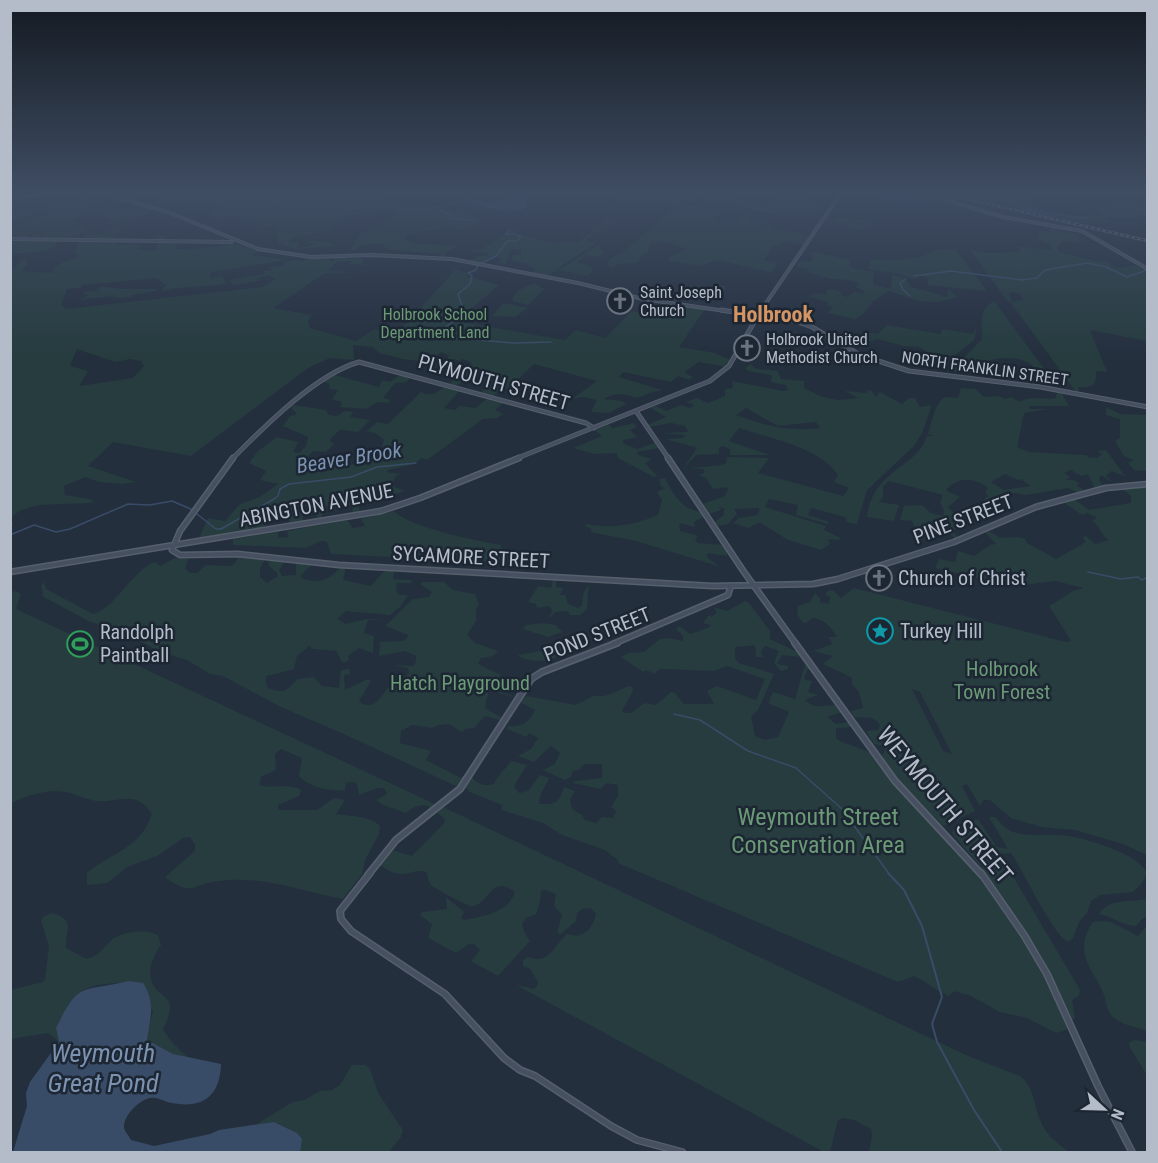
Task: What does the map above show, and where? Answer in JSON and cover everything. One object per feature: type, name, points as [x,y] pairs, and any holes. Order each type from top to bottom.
[{"type":"main road","name":"NORTH FRANKLIN STREET","points":[[249,247],[302,256],[375,255],[459,260],[578,283],[637,298],[801,323],[862,356],[914,372],[1040,387],[1148,407]]},
{"type":"main road","points":[[594,428],[722,374],[804,247]]},
{"type":"main road","points":[[1111,247],[1148,269]]},
{"type":"main road","name":"PLYMOUTH STREET","points":[[174,546],[180,531],[234,456],[294,402],[344,366],[353,363],[362,362],[397,371],[586,423],[594,428]]},
{"type":"main road","name":"WEYMOUTH STREET","points":[[636,411],[754,586],[895,781],[977,868],[1024,935],[1047,974],[1098,1086],[1132,1152]]},
{"type":"main road","name":"ABINGTON AVENUE","points":[[174,546],[381,511],[409,503],[594,428]]},
{"type":"main road","name":"PINE STREET","points":[[754,586],[813,584],[830,581],[954,542],[1025,510],[1106,488],[1148,484]]},
{"type":"main road","points":[[10,572],[174,546]]},
{"type":"main road","name":"SYCAMORE STREET","points":[[174,546],[172,550],[175,554],[238,554],[339,565],[754,586]]},
{"type":"main road","name":"POND STREET","points":[[682,1152],[637,1140],[535,1076],[520,1070],[504,1058],[445,994],[351,930],[341,919],[340,911],[396,840],[460,789],[531,679],[554,667],[692,612],[728,595],[731,586]]},
{"type":"green space","points":[[11,247],[54,247],[28,253],[11,253]]},
{"type":"green space","name":"Holbrook School Department Land","points":[[77,247],[139,247],[138,249],[154,251],[156,247],[176,247],[191,251],[207,247],[246,247],[258,251],[252,255],[287,260],[210,272],[210,278],[222,276],[226,284],[218,285],[162,291],[162,288],[167,286],[157,278],[82,285],[80,288],[67,289],[61,304],[66,309],[262,287],[276,279],[269,275],[258,278],[259,281],[233,285],[229,280],[265,274],[264,270],[272,271],[270,267],[286,265],[283,262],[303,261],[307,258],[327,258],[331,262],[337,257],[346,256],[346,259],[365,259],[361,263],[368,265],[349,264],[353,261],[337,262],[329,270],[353,273],[325,273],[273,308],[311,315],[308,321],[310,328],[356,341],[375,329],[396,335],[455,270],[469,273],[466,276],[499,285],[456,321],[565,340],[576,330],[605,338],[632,311],[673,318],[681,306],[705,309],[679,347],[715,353],[730,360],[726,367],[699,362],[684,372],[693,377],[689,380],[678,376],[671,382],[623,372],[619,377],[662,390],[637,398],[620,394],[612,395],[604,399],[622,401],[626,404],[609,413],[591,412],[597,400],[584,397],[572,399],[597,381],[534,364],[508,389],[501,389],[492,397],[480,393],[487,386],[467,379],[456,386],[449,384],[472,363],[463,359],[443,362],[449,356],[442,352],[436,356],[436,360],[402,359],[379,353],[373,347],[353,345],[354,360],[330,358],[308,368],[191,456],[113,442],[88,466],[136,482],[122,484],[99,482],[85,477],[64,486],[65,495],[94,500],[90,503],[38,505],[19,511],[11,518],[11,269],[22,260],[27,260],[27,266],[20,271],[54,273],[52,270],[58,265],[80,256],[75,253]],"holes":[[[77,349],[115,362],[130,359],[141,361],[144,366],[133,378],[79,386],[88,371],[70,366]]]},
{"type":"green space","points":[[386,247],[455,247],[446,252],[444,257],[441,257],[442,254],[390,250]]},
{"type":"green space","points":[[485,247],[590,247],[547,276],[531,274],[536,269],[528,264],[512,261],[512,256],[521,254],[521,249],[511,249],[506,264],[497,263],[502,259],[497,257],[483,263],[470,261],[478,256],[489,255],[471,251]]},
{"type":"green space","points":[[594,247],[600,247],[604,253],[598,257],[586,255],[577,262],[591,267],[592,272],[587,276],[559,270]]},
{"type":"green space","points":[[629,247],[649,247],[638,263],[617,264],[613,268],[607,265],[608,261]]},
{"type":"green space","points":[[682,247],[772,247],[764,260],[778,263],[772,273],[717,260],[701,266],[668,261],[672,255],[688,249]]},
{"type":"green space","points":[[1016,247],[1051,250],[1051,247],[1058,247],[1059,252],[1096,261],[1112,262],[1109,263],[1110,265],[1120,268],[1134,265],[1147,270],[1147,341],[1090,330],[1107,372],[1096,371],[1096,380],[1093,385],[1078,387],[1079,392],[1076,392],[1011,303],[1023,299],[1021,295],[1008,293],[1013,301],[1008,302],[970,250],[990,253],[1018,252],[1020,249]]},
{"type":"green space","points":[[937,250],[956,250],[987,291],[927,285],[929,278],[921,276],[912,279],[901,274],[868,269],[871,259],[905,259],[923,256]]},
{"type":"green space","points":[[811,253],[851,260],[849,265],[853,268],[873,272],[874,285],[891,289],[892,275],[905,278],[911,287],[947,297],[948,289],[957,297],[938,302],[919,301],[889,291],[872,302],[863,314],[855,319],[828,313],[833,307],[827,305],[828,302],[808,296],[815,293],[828,295],[825,293],[829,289],[840,291],[847,297],[855,292],[863,294],[865,292],[856,287],[860,284],[857,282],[831,279],[796,266],[800,261],[811,262],[813,258]]},
{"type":"green space","points":[[713,283],[728,287],[724,288],[726,290],[710,294],[717,298],[710,297],[708,301],[689,299],[689,294],[679,293],[710,289]]},
{"type":"green space","points":[[536,284],[544,289],[528,305],[512,301],[521,289]]},
{"type":"green space","points":[[100,286],[120,289],[156,289],[157,291],[131,297],[111,296],[79,300],[89,295],[82,294],[87,291],[101,292],[96,289],[100,289]]},
{"type":"green space","points":[[994,301],[1051,378],[1041,378],[1033,366],[1012,358],[996,359],[970,370],[954,372],[955,367],[982,339],[983,313],[985,308]]},
{"type":"green space","points":[[503,303],[528,308],[515,317],[492,316]]},
{"type":"green space","points":[[887,325],[940,334],[943,329],[973,334],[977,325],[974,340],[954,356],[934,355],[918,347],[877,339],[857,346],[850,343],[864,337],[867,332],[878,334]]},
{"type":"green space","points":[[750,364],[756,369],[778,371],[781,379],[804,381],[804,388],[820,396],[837,400],[858,398],[845,391],[865,393],[869,390],[876,397],[880,392],[902,404],[909,398],[915,398],[920,407],[932,405],[922,433],[914,446],[867,490],[857,524],[847,522],[845,517],[811,508],[808,515],[829,522],[828,524],[796,515],[798,505],[769,499],[765,507],[826,526],[824,530],[841,538],[840,540],[828,539],[830,544],[821,550],[788,540],[761,523],[748,528],[733,523],[739,518],[757,515],[760,510],[758,508],[734,509],[737,514],[728,524],[718,526],[715,522],[725,514],[723,512],[725,509],[719,507],[721,510],[709,514],[703,504],[725,496],[728,489],[727,487],[713,489],[706,478],[699,475],[705,472],[703,469],[691,468],[722,465],[726,463],[727,457],[769,458],[758,473],[843,496],[849,488],[834,482],[838,475],[819,458],[793,445],[739,428],[729,441],[770,455],[730,455],[730,449],[722,446],[719,448],[719,454],[696,455],[683,469],[697,448],[666,439],[683,438],[685,435],[662,433],[688,432],[685,426],[671,423],[649,427],[647,425],[666,417],[649,407],[654,405],[666,411],[681,405],[690,408],[694,405],[686,402],[697,398],[708,403],[725,396],[725,389],[733,388],[732,381],[788,390],[786,385],[771,382],[772,376],[745,369]],"holes":[[[746,408],[778,426],[816,422],[820,428],[777,427],[736,415]]]},
{"type":"green space","points":[[401,374],[411,377],[406,382],[395,383],[383,398],[391,400],[388,403],[378,402],[366,409],[340,407],[342,402],[332,399],[338,390],[329,389],[330,384],[324,382],[335,375],[379,387],[382,380],[390,382]]},
{"type":"green space","points":[[445,387],[459,391],[444,408],[455,410],[460,406],[475,408],[487,399],[503,403],[495,410],[503,414],[497,418],[483,419],[427,460],[422,458],[414,464],[388,470],[387,472],[400,474],[395,477],[392,486],[405,491],[359,505],[360,513],[353,515],[352,506],[329,502],[320,519],[317,519],[315,506],[306,506],[302,511],[303,522],[290,525],[288,514],[272,517],[261,530],[199,538],[208,518],[225,521],[240,504],[260,497],[278,484],[260,480],[266,471],[249,463],[258,451],[277,437],[298,442],[293,452],[299,453],[306,446],[308,437],[283,426],[290,416],[297,414],[290,407],[293,405],[326,410],[328,414],[335,416],[344,411],[353,412],[350,417],[370,420],[358,432],[340,430],[329,440],[334,444],[326,452],[314,451],[305,458],[313,463],[341,467],[373,460],[380,453],[384,440],[375,433],[367,431],[377,422],[388,424],[421,392],[433,394]]},
{"type":"green space","points":[[961,388],[975,389],[984,397],[999,396],[1005,399],[1011,397],[1020,402],[1032,398],[1056,398],[1057,392],[1061,392],[1069,406],[1029,406],[1030,409],[1048,409],[1024,413],[1017,447],[1029,452],[1086,455],[1090,458],[1097,458],[1102,454],[1097,451],[1106,450],[1125,476],[1111,471],[1106,476],[1114,483],[1099,476],[1100,482],[1105,487],[1095,489],[1088,474],[1081,476],[1071,470],[1064,473],[1070,477],[1066,480],[1074,480],[1080,484],[1076,485],[1087,492],[1081,494],[1068,488],[1026,495],[1008,492],[978,510],[974,508],[988,496],[985,493],[988,488],[972,480],[962,480],[947,489],[960,497],[948,507],[956,515],[951,521],[967,531],[958,528],[952,530],[957,537],[955,538],[942,531],[914,526],[912,521],[900,520],[904,506],[922,505],[931,513],[943,516],[944,511],[940,502],[943,495],[889,481],[883,486],[883,497],[879,502],[899,505],[894,521],[867,517],[877,489],[914,456],[922,447],[927,436],[934,436],[928,434],[938,404],[947,397],[958,398]],"holes":[[[1005,474],[1018,480],[1021,479],[1030,486],[1004,490],[991,482]]]},
{"type":"green space","points":[[1106,407],[1120,414],[1147,415],[1147,471],[1134,470],[1128,463],[1134,460],[1124,456],[1115,441],[1120,438],[1120,419],[1106,415]]},
{"type":"green space","points":[[634,423],[637,427],[630,430],[637,437],[623,440],[623,443],[637,449],[655,443],[658,448],[637,452],[638,455],[652,459],[645,463],[657,476],[654,477],[618,458],[617,453],[594,454],[573,448],[602,436],[595,430],[608,424],[613,428]]},
{"type":"green space","points":[[665,478],[684,505],[696,511],[702,511],[705,516],[694,522],[695,527],[679,523],[680,531],[698,536],[695,540],[698,543],[722,545],[727,551],[727,556],[707,553],[707,557],[718,566],[636,541],[590,532],[592,529],[585,526],[586,524],[623,525],[658,515],[662,500],[657,492],[665,488],[661,487],[659,479]]},
{"type":"green space","name":"Holbrook Town Forest","points":[[1120,487],[1144,487],[1148,490],[1147,855],[1123,844],[1075,830],[1041,827],[1011,818],[990,800],[983,800],[980,806],[967,784],[962,786],[975,811],[943,826],[896,777],[882,756],[885,750],[883,746],[874,744],[866,731],[878,730],[880,726],[878,722],[872,718],[854,717],[851,711],[863,708],[859,692],[852,684],[852,678],[823,664],[833,656],[814,651],[832,644],[829,637],[837,637],[835,633],[821,620],[813,618],[806,623],[802,622],[797,614],[798,606],[810,602],[815,593],[820,598],[820,602],[829,604],[830,597],[825,594],[829,590],[834,591],[841,598],[854,588],[1066,642],[1071,641],[1049,606],[1073,591],[1084,588],[1055,581],[1016,586],[935,568],[939,559],[955,562],[958,551],[974,556],[990,545],[996,544],[984,531],[988,530],[1000,538],[1025,539],[1027,543],[1056,559],[1086,542],[1083,539],[1085,535],[1095,544],[1109,540],[1092,521],[1097,518],[1088,513],[1082,515],[1063,502],[1074,499],[1089,510],[1131,503],[1131,496]],"holes":[[[912,689],[920,692],[952,754],[943,751]]]},
{"type":"green space","points":[[394,511],[428,528],[501,545],[503,551],[516,553],[516,563],[331,554],[327,542],[321,541],[306,548],[233,545],[233,539],[278,532],[278,538],[288,537],[287,531],[347,520],[353,528],[365,526],[361,519]]},
{"type":"green space","name":"Hatch Playground","points":[[240,556],[265,559],[260,569],[260,577],[267,583],[278,576],[268,565],[269,560],[285,561],[279,570],[282,576],[296,575],[296,563],[313,563],[300,577],[312,581],[327,578],[341,567],[346,567],[343,580],[371,586],[385,570],[394,571],[393,579],[412,580],[411,583],[397,583],[396,591],[400,595],[408,595],[400,607],[390,615],[346,611],[337,619],[346,624],[366,619],[385,619],[368,620],[364,633],[374,636],[373,653],[359,648],[348,656],[349,660],[342,662],[336,651],[313,649],[309,646],[297,656],[294,669],[267,676],[265,680],[268,688],[278,691],[288,689],[297,679],[314,677],[322,686],[339,688],[341,670],[350,669],[350,674],[344,675],[345,690],[368,679],[371,681],[359,701],[365,705],[374,704],[393,682],[402,680],[409,673],[408,668],[393,665],[413,666],[416,662],[416,656],[405,651],[379,656],[380,642],[403,641],[407,638],[408,635],[385,626],[413,599],[429,597],[432,592],[420,584],[444,582],[453,590],[475,594],[479,604],[476,609],[476,621],[467,635],[475,643],[498,651],[493,656],[481,658],[478,664],[501,675],[491,688],[517,698],[489,690],[485,707],[501,717],[500,720],[485,716],[474,728],[465,729],[462,732],[449,724],[432,728],[412,725],[401,731],[400,743],[431,751],[426,760],[461,778],[468,771],[469,773],[458,787],[281,707],[223,676],[210,674],[187,660],[160,652],[127,636],[124,631],[90,622],[42,596],[41,586],[44,582],[46,589],[93,614],[109,605],[139,572],[155,562],[160,566],[175,558],[188,559],[185,569],[190,573],[197,573],[206,565],[232,566]]},
{"type":"green space","points":[[553,580],[556,580],[556,587],[564,588],[559,595],[565,595],[568,604],[578,608],[582,605],[584,591],[591,585],[586,610],[580,615],[570,615],[568,611],[555,612],[549,618],[552,611],[550,606],[537,608],[536,604],[528,602],[538,586],[551,588]]},
{"type":"green space","points":[[15,591],[21,594],[16,609],[437,805],[432,809],[419,806],[406,813],[383,805],[376,800],[387,794],[384,788],[377,788],[359,795],[357,784],[352,782],[346,783],[345,790],[314,786],[299,776],[302,758],[281,749],[275,754],[276,770],[261,777],[259,785],[292,787],[301,790],[299,796],[278,805],[278,810],[317,810],[334,798],[345,800],[336,814],[366,818],[380,826],[379,834],[365,860],[362,874],[343,899],[251,880],[220,881],[192,888],[182,887],[165,877],[195,851],[195,845],[190,837],[183,838],[157,856],[127,867],[107,883],[87,885],[87,873],[133,842],[147,826],[152,814],[146,806],[133,799],[97,801],[54,791],[39,793],[11,803],[10,593]]},
{"type":"green space","name":"Weymouth Street Conservation Area","points":[[745,601],[770,631],[770,639],[802,654],[799,657],[782,655],[777,664],[788,666],[788,669],[781,671],[774,663],[779,651],[765,646],[761,652],[763,657],[756,657],[755,645],[735,647],[735,659],[739,663],[774,674],[758,710],[751,716],[755,736],[765,740],[778,737],[789,712],[768,703],[773,692],[795,699],[805,665],[810,665],[804,677],[805,680],[812,681],[808,692],[818,695],[805,700],[816,706],[837,705],[842,712],[827,717],[836,724],[849,722],[852,727],[836,728],[836,738],[872,753],[902,792],[972,867],[1031,951],[1048,982],[1068,1029],[1056,1033],[1027,1018],[1000,1012],[969,995],[954,991],[949,996],[914,976],[898,982],[618,863],[619,861],[605,850],[562,835],[543,823],[502,810],[502,805],[470,792],[465,787],[472,777],[482,784],[494,784],[511,761],[527,765],[514,786],[519,793],[528,791],[540,775],[549,778],[540,796],[539,804],[556,802],[564,787],[575,791],[570,799],[572,809],[582,815],[585,820],[596,823],[602,817],[613,818],[616,811],[611,807],[618,796],[618,785],[606,783],[601,789],[572,783],[602,778],[602,764],[584,764],[565,780],[543,770],[555,764],[560,753],[551,746],[534,762],[518,756],[531,749],[538,738],[529,733],[526,737],[507,729],[508,726],[524,723],[535,710],[520,702],[526,696],[576,705],[593,696],[605,696],[629,686],[633,691],[622,711],[624,713],[631,713],[644,703],[656,705],[671,692],[675,693],[684,704],[714,704],[707,691],[717,686],[756,700],[765,679],[727,666],[714,671],[663,669],[658,670],[655,674],[646,670],[643,672],[621,657],[629,653],[644,652],[660,639],[683,641],[683,636],[676,629],[679,626],[690,634],[710,627],[711,625],[703,623],[709,615],[712,617],[717,612],[713,607],[727,611]]},
{"type":"green space","points":[[543,623],[556,625],[562,632],[548,637],[523,629],[526,625]]},
{"type":"green space","points":[[563,647],[567,649],[563,653],[543,661],[529,660],[518,655]]},
{"type":"green space","points":[[443,807],[968,1056],[1020,1076],[1031,1091],[1045,1130],[1069,1152],[869,1152],[871,1129],[854,1120],[843,1118],[838,1120],[830,1152],[824,1152],[516,985],[534,989],[538,982],[530,969],[523,966],[523,960],[528,957],[535,959],[546,956],[567,934],[578,935],[586,932],[596,914],[591,908],[582,909],[577,913],[576,921],[561,934],[557,933],[562,915],[554,906],[556,894],[546,890],[541,891],[536,914],[526,918],[522,924],[530,941],[498,976],[471,961],[480,950],[474,944],[469,944],[456,953],[428,938],[432,924],[420,915],[422,912],[447,909],[446,897],[464,912],[461,918],[464,920],[501,909],[512,899],[515,892],[500,886],[491,891],[483,901],[471,906],[432,886],[427,873],[417,871],[396,874],[380,865],[392,850],[412,856],[444,823],[445,819],[437,813]]},
{"type":"green space","points":[[989,817],[995,817],[1007,829],[1016,833],[1069,836],[1100,844],[1134,859],[1147,873],[1142,883],[1133,892],[1100,895],[1091,901],[1073,938],[1068,942],[1047,916],[1011,853],[1000,854],[1080,990],[1079,995],[1072,1000],[1075,1018],[1072,1021],[1042,957],[982,868],[952,833],[954,829],[978,819],[997,847],[1008,849]]},
{"type":"green space","points":[[1147,899],[1147,917],[1136,926],[1099,914],[1115,903]]},
{"type":"green space","points":[[53,913],[65,919],[67,923],[66,948],[86,959],[99,953],[112,940],[121,935],[143,931],[158,935],[161,945],[155,955],[150,973],[156,989],[170,1004],[168,1019],[163,1030],[188,1058],[173,1054],[146,1040],[153,1011],[128,981],[94,986],[81,992],[71,1002],[56,1028],[59,1042],[48,1033],[11,1039],[10,990],[43,982],[45,979],[49,946],[41,921],[44,916]]},
{"type":"green space","points":[[1093,922],[1111,922],[1138,936],[1147,925],[1147,1031],[1129,1026],[1111,1015],[1104,995],[1086,960],[1084,943],[1087,933]]},
{"type":"green space","points":[[1134,1040],[1147,1042],[1147,1075],[1130,1048],[1129,1043]]},
{"type":"green space","points":[[352,1065],[365,1065],[370,1069],[378,1093],[403,1130],[401,1137],[389,1152],[300,1152],[297,1133],[274,1122],[253,1126],[293,1102],[304,1100],[320,1091],[332,1090],[340,1085]]},
{"type":"water","name":"Weymouth Great Pond","points":[[128,981],[143,983],[150,997],[151,1011],[147,1040],[173,1054],[221,1064],[220,1075],[213,1092],[201,1102],[183,1104],[150,1098],[137,1105],[124,1123],[124,1128],[131,1140],[154,1146],[219,1130],[274,1122],[297,1133],[302,1139],[300,1152],[13,1152],[27,1106],[26,1093],[30,1082],[59,1042],[56,1028],[64,1012],[77,995],[84,991]]},
{"type":"waterway","points":[[482,263],[496,256],[502,247]]},
{"type":"waterway","points":[[914,276],[951,271],[1022,280],[1037,278],[1045,270],[1087,263],[1106,267],[1127,277],[1147,270]]},
{"type":"waterway","points":[[478,265],[476,270],[468,273],[472,276],[470,284],[458,294],[463,309],[449,325],[439,331],[443,337],[514,343],[551,342]]},
{"type":"waterway","points":[[906,279],[900,283],[903,290],[910,296]]},
{"type":"waterway","name":"Beaver Brook","points":[[197,514],[216,529],[221,529],[274,499],[278,496],[280,489],[289,484],[351,477],[377,467],[416,463]]},
{"type":"waterway","name":"Beaver Brook","points":[[10,535],[34,525],[56,532],[70,529],[128,504],[150,505],[172,501],[193,510]]},
{"type":"waterway","points":[[1088,572],[1121,579],[1138,577],[1142,580],[1148,577]]},
{"type":"waterway","points":[[674,714],[700,720],[748,751],[796,768],[841,808],[890,875]]},
{"type":"waterway","points":[[888,873],[904,890],[922,926],[942,997],[932,1024],[937,1042],[974,1110],[1002,1152]]},
{"type":"place","name":"Saint Joseph Church","points":[[620,301]]},
{"type":"place","name":"Holbrook United Methodist Church","points":[[747,348]]},
{"type":"place","name":"Church of Christ","points":[[879,578]]},
{"type":"place","name":"Turkey Hill","points":[[880,631]]},
{"type":"place","name":"Randolph Paintball","points":[[80,644]]},
{"type":"district","name":"Holbrook","points":[[773,314]]}]
